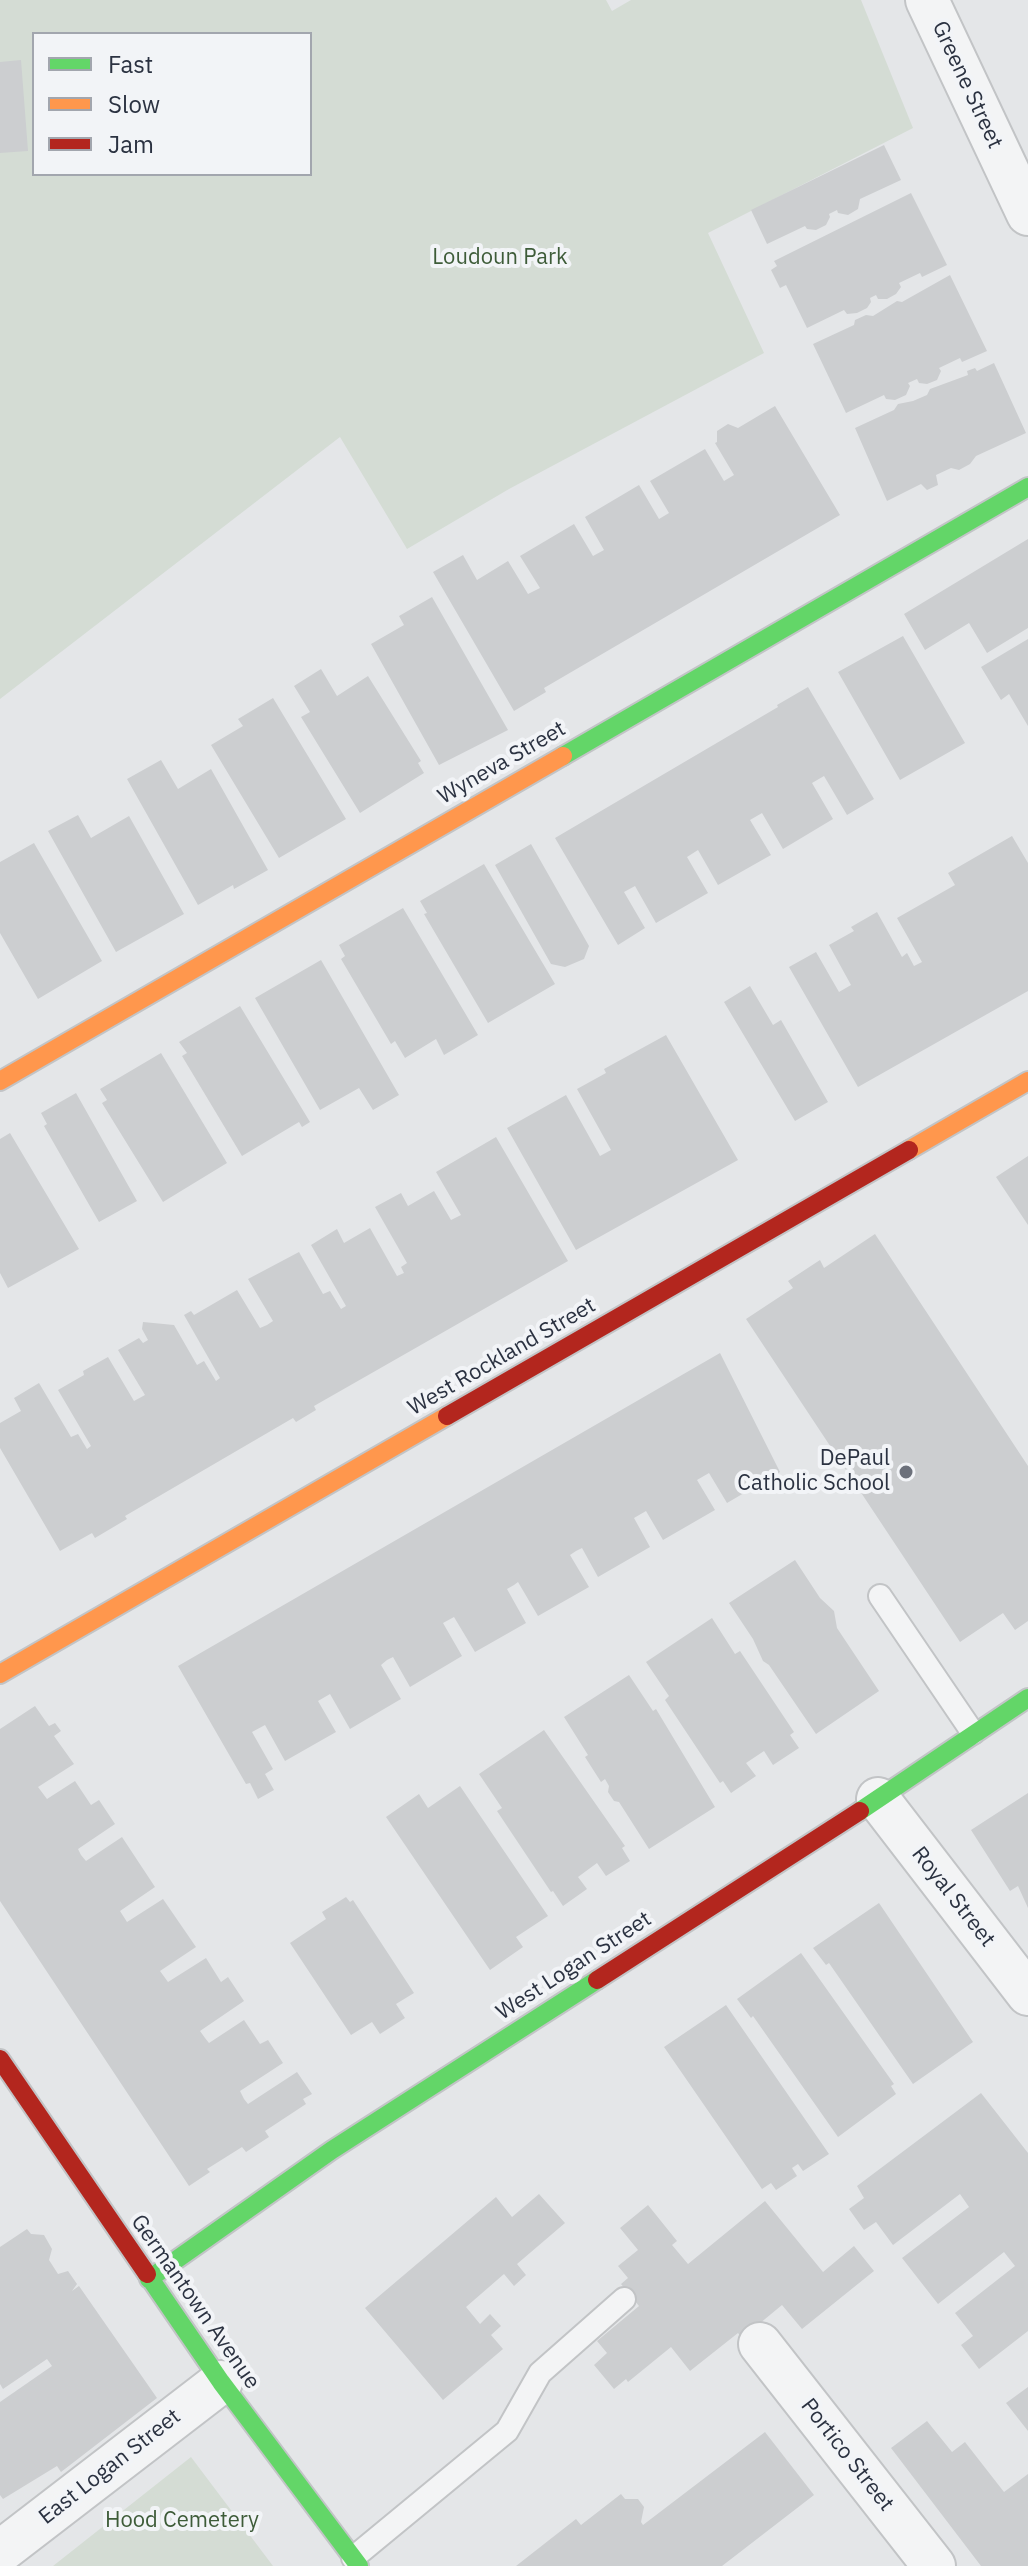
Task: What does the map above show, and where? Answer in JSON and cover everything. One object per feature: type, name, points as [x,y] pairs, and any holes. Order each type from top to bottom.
[{"type":"street","name":"Greene Street","points":[[929,1],[1028,214]]},
{"type":"street","name":"Wyneva Street","points":[[0,1081],[1028,487]]},
{"type":"street","name":"West Rockland Street","points":[[0,1674],[1028,1081]]},
{"type":"street","name":"West Logan Street","points":[[149,2279],[332,2150],[878,1799],[1028,1698]]},
{"type":"street","name":"Royal Street","points":[[878,1799],[1028,1994]]},
{"type":"street","name":"Germantown Avenue","points":[[0,2059],[221,2382],[356,2562]]},
{"type":"street","name":"Portico Street","points":[[760,2344],[934,2566]]},
{"type":"street","name":"East Logan Street","points":[[0,2552],[221,2382]]},
{"type":"lane","points":[[880,1596],[973,1733]]},
{"type":"lane","points":[[356,2562],[507,2431],[540,2373],[624,2299]]},
{"type":"green space","name":"Loudoun Park","points":[[0,0],[606,0],[612,11],[631,0],[861,0],[913,128],[708,233],[764,353],[509,489],[407,549],[340,437],[0,699]]},
{"type":"green space","name":"Hood Cemetery","points":[[191,2457],[273,2566],[53,2566]]},
{"type":"building","points":[[21,60],[28,151],[0,153],[0,62]]},
{"type":"building","points":[[884,145],[901,180],[860,199],[858,209],[848,215],[837,210],[829,214],[826,225],[816,230],[805,226],[767,244],[751,210]]},
{"type":"building","points":[[911,193],[947,265],[922,277],[920,273],[899,283],[901,287],[896,294],[887,299],[878,299],[876,295],[870,298],[867,308],[857,313],[847,314],[844,310],[807,328],[786,285],[780,288],[771,270],[777,266],[774,261]]},
{"type":"building","points":[[950,275],[987,351],[962,362],[960,358],[939,368],[941,371],[937,380],[927,384],[919,383],[917,379],[908,383],[910,386],[906,395],[895,400],[886,399],[884,395],[846,413],[813,344],[854,325],[855,320],[866,315],[873,316]]},
{"type":"building","points":[[994,363],[1026,433],[976,456],[959,470],[951,468],[936,475],[938,485],[927,490],[921,484],[887,501],[855,428],[894,410],[898,404],[913,401],[927,395],[930,389],[968,375],[967,371],[975,368],[977,371]]},
{"type":"building","points":[[775,406],[840,515],[544,688],[546,692],[514,711],[433,572],[463,555],[477,580],[508,561],[528,594],[540,588],[520,556],[574,524],[593,556],[604,550],[585,517],[639,485],[659,519],[669,513],[650,481],[705,449],[724,481],[734,475],[715,443],[717,431],[728,424],[738,428]]},
{"type":"building","points":[[1028,539],[1028,628],[987,653],[969,623],[925,650],[904,614]]},
{"type":"building","points":[[432,597],[508,730],[439,765],[371,644],[404,625],[399,616]]},
{"type":"building","points":[[903,636],[965,743],[900,780],[838,672]]},
{"type":"building","points":[[1028,639],[1028,726],[1009,694],[1001,700],[981,667]]},
{"type":"building","points":[[321,669],[337,696],[368,676],[421,761],[418,763],[424,773],[360,813],[301,717],[310,712],[294,686]]},
{"type":"building","points":[[808,687],[874,799],[847,815],[824,776],[812,783],[833,819],[783,849],[762,813],[750,820],[771,855],[718,885],[698,850],[687,857],[708,893],[656,923],[635,886],[624,892],[645,928],[618,945],[555,838]]},
{"type":"building","points":[[273,698],[346,819],[279,858],[211,745],[243,726],[238,719]]},
{"type":"building","points":[[161,760],[178,789],[211,769],[268,870],[198,905],[127,779]]},
{"type":"building","points":[[78,815],[91,838],[129,816],[184,914],[116,952],[48,831]]},
{"type":"building","points":[[1012,836],[1028,863],[1028,991],[858,1087],[789,967],[816,952],[839,992],[851,985],[829,945],[854,931],[851,927],[877,912],[902,957],[907,953],[914,966],[922,962],[897,918],[955,885],[948,873]]},
{"type":"building","points":[[34,843],[102,961],[38,999],[0,933],[0,862]]},
{"type":"building","points":[[531,844],[589,946],[584,959],[565,967],[551,964],[495,865]]},
{"type":"building","points":[[484,864],[555,984],[488,1023],[424,914],[427,913],[420,901]]},
{"type":"building","points":[[403,908],[478,1035],[444,1055],[436,1039],[405,1058],[395,1041],[391,1044],[341,959],[345,956],[339,945]]},
{"type":"building","points":[[321,960],[399,1095],[373,1110],[359,1088],[320,1110],[255,998]]},
{"type":"building","points":[[750,986],[773,1025],[781,1020],[828,1102],[795,1121],[724,1002]]},
{"type":"building","points":[[240,1006],[310,1122],[302,1127],[299,1122],[242,1156],[182,1056],[187,1053],[179,1042]]},
{"type":"building","points":[[666,1035],[738,1160],[576,1250],[507,1128],[566,1095],[600,1156],[611,1150],[577,1089],[606,1073],[604,1069]]},
{"type":"building","points":[[161,1053],[227,1163],[163,1202],[102,1103],[107,1100],[100,1089]]},
{"type":"building","points":[[76,1093],[137,1201],[99,1222],[44,1126],[47,1124],[41,1113]]},
{"type":"building","points":[[10,1133],[79,1249],[8,1288],[0,1273],[0,1139]]},
{"type":"building","points":[[496,1137],[568,1261],[314,1406],[316,1410],[296,1422],[293,1418],[125,1516],[127,1519],[95,1538],[92,1533],[60,1551],[0,1448],[0,1423],[21,1411],[14,1398],[39,1383],[71,1437],[78,1434],[87,1449],[91,1446],[58,1390],[108,1357],[134,1401],[145,1395],[118,1350],[139,1338],[143,1343],[148,1340],[142,1329],[143,1322],[174,1325],[197,1365],[204,1361],[216,1381],[220,1378],[184,1315],[191,1311],[194,1315],[237,1290],[260,1328],[267,1325],[273,1321],[248,1279],[299,1252],[323,1294],[330,1291],[341,1309],[346,1306],[311,1245],[337,1229],[344,1243],[370,1228],[397,1276],[404,1273],[401,1267],[407,1263],[375,1207],[401,1193],[408,1206],[434,1191],[451,1220],[461,1215],[436,1172]]},
{"type":"building","points":[[1028,1156],[1028,1225],[996,1177]]},
{"type":"building","points":[[875,1234],[1028,1466],[1028,1621],[1015,1630],[1003,1613],[960,1642],[746,1319],[793,1288],[788,1281],[820,1260],[824,1268]]},
{"type":"building","points":[[720,1353],[780,1472],[727,1503],[709,1473],[697,1480],[715,1510],[663,1540],[646,1511],[634,1518],[650,1547],[598,1577],[582,1548],[576,1551],[570,1555],[589,1587],[538,1616],[518,1582],[507,1589],[526,1623],[475,1652],[454,1617],[443,1623],[462,1656],[410,1687],[393,1657],[387,1660],[381,1665],[401,1699],[350,1729],[330,1694],[318,1701],[336,1732],[285,1761],[265,1725],[252,1732],[273,1769],[265,1774],[274,1790],[258,1799],[250,1783],[246,1784],[178,1666]]},
{"type":"building","points":[[795,1560],[820,1598],[834,1611],[837,1628],[879,1691],[816,1734],[769,1665],[763,1661],[753,1639],[729,1603]]},
{"type":"building","points":[[712,1618],[735,1654],[740,1651],[794,1732],[790,1735],[799,1748],[773,1765],[764,1751],[746,1763],[756,1776],[731,1793],[723,1781],[720,1783],[665,1700],[669,1696],[646,1662]]},
{"type":"building","points":[[629,1675],[653,1711],[656,1709],[715,1807],[649,1849],[619,1802],[614,1801],[608,1792],[605,1779],[601,1782],[564,1717]]},
{"type":"building","points":[[35,1706],[49,1726],[55,1723],[61,1731],[54,1736],[74,1764],[38,1787],[47,1799],[75,1781],[91,1805],[99,1800],[115,1824],[78,1849],[81,1855],[86,1861],[122,1837],[155,1887],[120,1911],[127,1922],[163,1899],[196,1947],[160,1971],[168,1982],[206,1958],[221,1982],[228,1977],[244,2001],[200,2031],[209,2043],[244,2020],[260,2044],[268,2040],[283,2063],[240,2091],[244,2099],[248,2104],[297,2072],[312,2094],[303,2099],[306,2104],[265,2131],[269,2137],[246,2152],[242,2147],[207,2169],[210,2172],[189,2186],[0,1901],[0,1729]]},
{"type":"building","points":[[544,1730],[625,1846],[622,1848],[630,1861],[606,1876],[597,1863],[578,1877],[587,1889],[563,1906],[497,1811],[502,1808],[479,1774]]},
{"type":"building","points":[[460,1786],[548,1916],[516,1937],[523,1947],[490,1970],[386,1817],[419,1794],[428,1808]]},
{"type":"building","points":[[1028,1793],[1028,1908],[1018,1886],[1010,1891],[971,1830]]},
{"type":"building","points":[[346,1897],[350,1902],[353,1900],[414,1993],[396,2004],[405,2018],[380,2034],[372,2022],[351,2035],[290,1943],[326,1919],[322,1912]]},
{"type":"building","points":[[879,1903],[973,2042],[913,2084],[829,1963],[826,1965],[813,1948]]},
{"type":"building","points":[[801,1953],[894,2084],[891,2086],[896,2094],[838,2137],[753,2016],[751,2018],[737,1999]]},
{"type":"building","points":[[726,2005],[829,2154],[803,2171],[798,2164],[792,2168],[797,2176],[776,2190],[771,2183],[762,2189],[664,2047]]},
{"type":"building","points":[[981,2093],[1028,2153],[1028,2331],[979,2369],[961,2345],[973,2336],[955,2313],[1015,2266],[1004,2252],[938,2304],[902,2258],[969,2207],[960,2194],[893,2245],[876,2222],[864,2230],[849,2209],[864,2198],[857,2186]]},
{"type":"building","points":[[539,2194],[565,2223],[517,2264],[526,2275],[514,2286],[504,2274],[466,2307],[480,2324],[490,2314],[501,2326],[491,2335],[503,2349],[443,2400],[365,2308],[496,2197],[512,2217]]},
{"type":"building","points":[[765,2201],[823,2272],[854,2246],[874,2271],[802,2329],[782,2305],[742,2338],[738,2333],[690,2371],[671,2347],[628,2382],[626,2379],[614,2389],[594,2365],[607,2353],[597,2341],[639,2306],[621,2284],[628,2278],[618,2266],[638,2250],[620,2228],[648,2205],[677,2241],[672,2245],[688,2264]]},
{"type":"building","points":[[27,2229],[31,2234],[44,2235],[52,2249],[49,2260],[58,2274],[68,2271],[77,2284],[72,2291],[79,2286],[157,2398],[61,2472],[57,2466],[3,2499],[0,2495],[0,2402],[52,2366],[47,2359],[3,2389],[0,2384],[0,2247]]},
{"type":"building","points":[[1028,2387],[1028,2431],[1006,2403]]},
{"type":"building","points":[[927,2421],[952,2452],[965,2442],[1004,2492],[1028,2474],[1028,2566],[981,2566],[891,2448]]},
{"type":"building","points":[[765,2432],[814,2495],[722,2566],[516,2566],[576,2519],[581,2525],[621,2494],[625,2499],[638,2499],[644,2507],[643,2525]]},
{"type":"traffic: fast","points":[[563,756],[1028,487]]},
{"type":"traffic: fast","points":[[860,1811],[1028,1698]]},
{"type":"traffic: fast","points":[[149,2279],[332,2150],[597,1980]]},
{"type":"traffic: fast","points":[[147,2274],[221,2382],[359,2566]]},
{"type":"traffic: slow","points":[[0,1081],[563,756]]},
{"type":"traffic: slow","points":[[909,1150],[1028,1081]]},
{"type":"traffic: slow","points":[[0,1674],[447,1416]]},
{"type":"traffic: jam","points":[[447,1416],[909,1150]]},
{"type":"traffic: jam","points":[[597,1980],[860,1811]]},
{"type":"traffic: jam","points":[[0,2059],[147,2274]]},
{"type":"place","name":"DePaul Catholic School","points":[[906,1472]]}]
